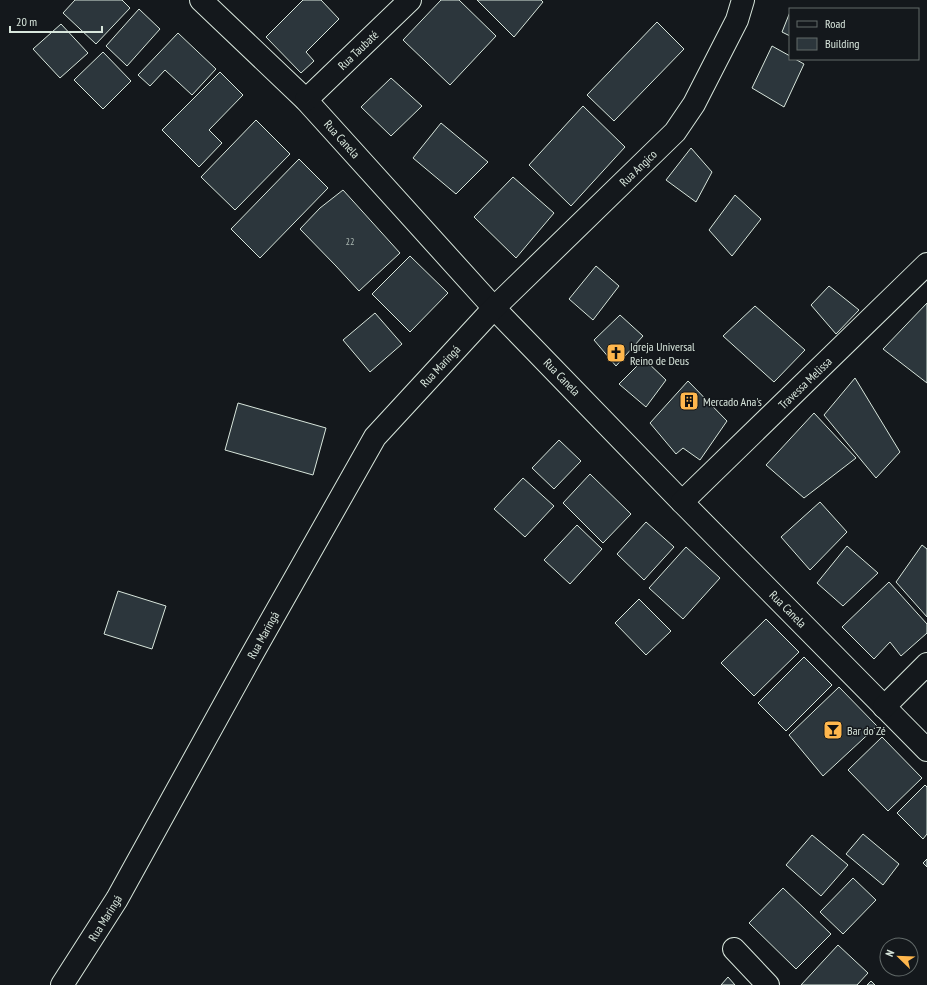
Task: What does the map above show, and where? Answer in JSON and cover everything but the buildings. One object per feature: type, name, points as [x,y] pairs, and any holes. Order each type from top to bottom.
[{"type":"street","name":"Rua Canela","points":[[201,0],[306,100],[494,308],[682,502],[927,750]]},
{"type":"street","name":"Rua Taubaté","points":[[306,100],[410,0]]},
{"type":"street","name":"Rua Angico","points":[[494,308],[675,132],[698,97],[737,20],[743,0]]},
{"type":"street","name":"Travessa Melissa","points":[[682,502],[927,264]]},
{"type":"street","name":"Rua Maringá","points":[[62,985],[117,899],[250,658],[375,437],[494,308]]},
{"type":"street","points":[[884,706],[927,664]]},
{"type":"street","points":[[734,949],[768,985]]},
{"type":"place","name":"Igreja Universal Reino de Deus","points":[[616,353]]},
{"type":"place","name":"Mercado Ana's","points":[[689,401]]},
{"type":"place","name":"Bar do Zé","points":[[833,730]]}]
